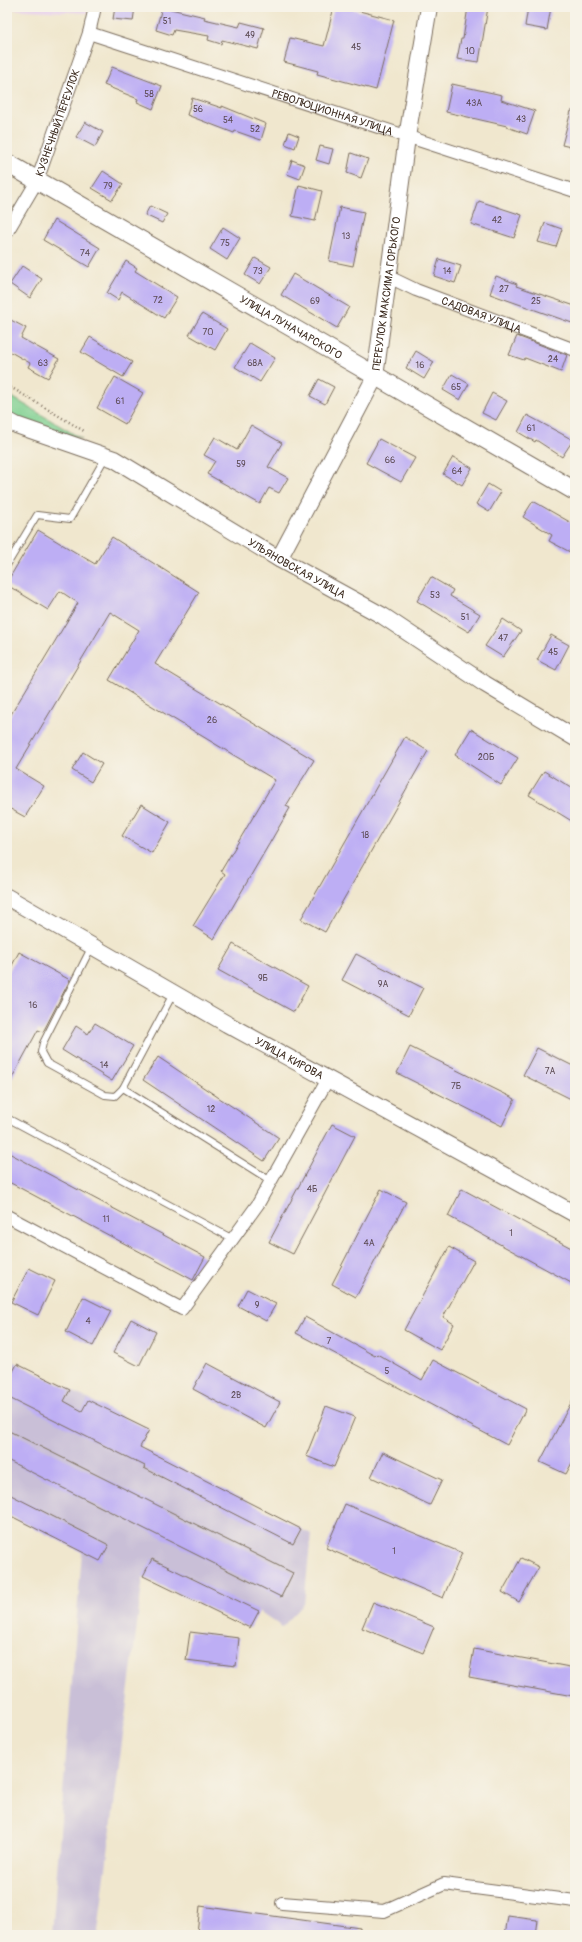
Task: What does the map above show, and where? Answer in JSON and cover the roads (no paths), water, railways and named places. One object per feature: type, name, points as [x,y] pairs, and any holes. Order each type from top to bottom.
[{"type":"main road","name":"УЛИЦА ЛУНАЧАРСКОГО","points":[[7,163],[375,377],[575,491]]},
{"type":"street","name":"КУЗНЕЧНЫЙ ПЕРЕУЛОК","points":[[7,232],[37,181],[89,33],[95,7]]},
{"type":"street","name":"ПЕРЕУЛОК МАКСИМА ГОРЬКОГО","points":[[279,559],[375,377],[407,137],[428,7]]},
{"type":"street","name":"РЕВОЛЮЦИОННАЯ УЛИЦА","points":[[89,33],[575,191]]},
{"type":"street","name":"САДОВАЯ УЛИЦА","points":[[389,277],[416,290],[575,350]]},
{"type":"street","name":"УЛЬЯНОВСКАЯ УЛИЦА","points":[[7,420],[16,425],[114,460],[279,559],[383,616],[485,684],[575,738]]},
{"type":"street","name":"УЛИЦА КИРОВА","points":[[7,897],[328,1079],[575,1214]]},
{"type":"street","points":[[7,1216],[182,1309],[258,1204],[328,1079]]},
{"type":"street","points":[[282,1904],[384,1911],[444,1884],[575,1900]]},
{"type":"lane","points":[[7,565],[37,515],[70,519],[106,457]]},
{"type":"lane","points":[[92,946],[43,1043],[41,1052],[47,1063],[105,1095],[114,1096],[123,1088],[174,993]]},
{"type":"lane","points":[[123,1088],[271,1181]]},
{"type":"lane","points":[[7,1118],[233,1239]]}]
